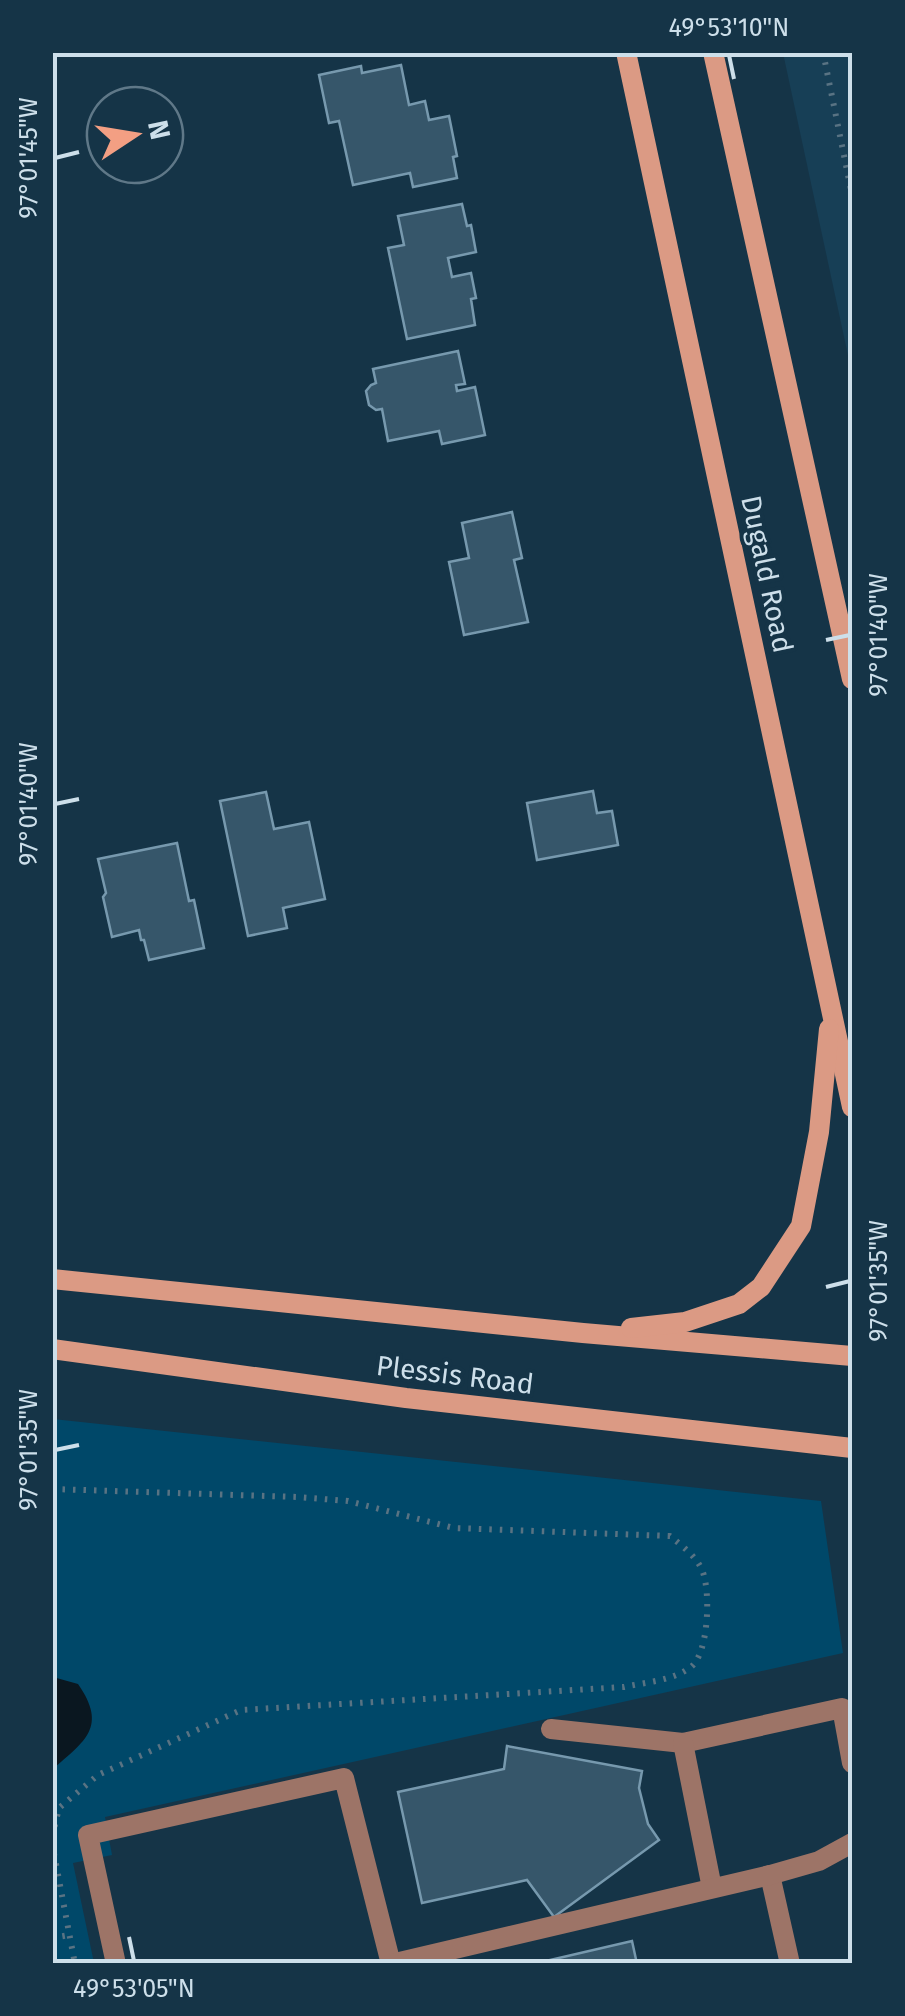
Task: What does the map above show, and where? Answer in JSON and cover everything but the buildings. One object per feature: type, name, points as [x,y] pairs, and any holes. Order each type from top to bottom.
[{"type":"main road","name":"Dugald Road","points":[[626,52],[852,1107]]},
{"type":"main road","points":[[713,52],[852,679]]},
{"type":"main road","points":[[583,1332],[685,1322],[739,1304],[760,1287],[801,1226],[819,1132],[832,1008]]},
{"type":"main road","name":"Plessis Road","points":[[52,1279],[852,1356]]},
{"type":"main road","name":"Plessis Road","points":[[52,1349],[406,1398],[852,1448]]},
{"type":"lane","points":[[551,1729],[683,1743],[842,1708],[852,1764]]},
{"type":"lane","points":[[683,1743],[712,1888]]},
{"type":"lane","points":[[116,1964],[88,1835],[344,1778],[391,1964],[770,1874],[819,1861],[852,1843]]},
{"type":"lane","points":[[770,1874],[790,1964]]},
{"type":"path","points":[[823,52],[852,195]]},
{"type":"path","points":[[52,1489],[348,1501],[454,1528],[670,1536],[702,1568],[708,1590],[703,1648],[694,1664],[674,1677],[624,1687],[241,1710],[98,1774],[59,1808],[52,1841],[75,1964]]},
{"type":"path","points":[[52,1938],[69,1935]]},
{"type":"shaded area","points":[[783,53],[852,53],[852,374]]},
{"type":"shaded area","points":[[53,1419],[821,1501],[843,1653],[105,1817],[112,1855],[73,1863],[94,1963],[53,1964]]},
{"type":"shaded area","points":[[53,1677],[78,1684],[87,1699],[92,1722],[83,1741],[53,1769]]}]
